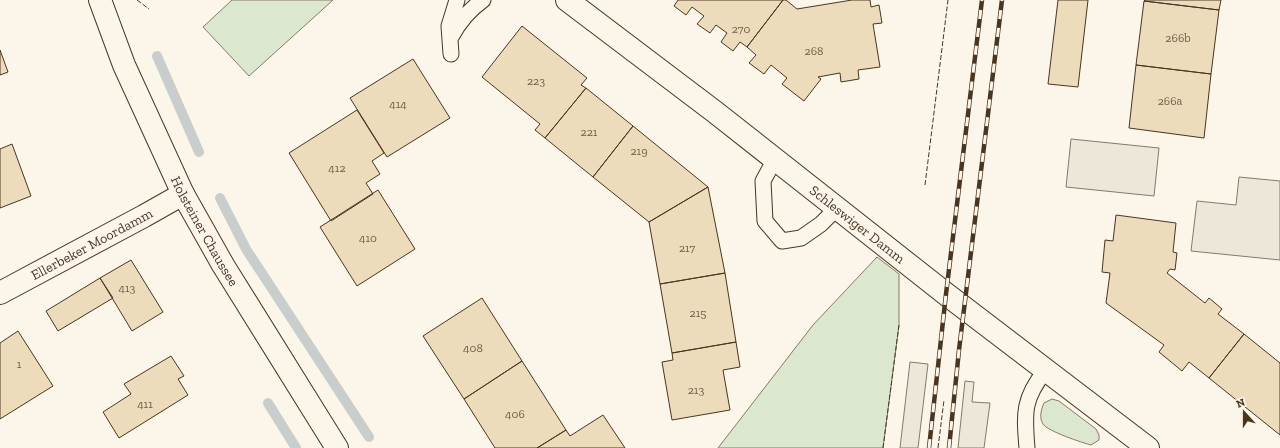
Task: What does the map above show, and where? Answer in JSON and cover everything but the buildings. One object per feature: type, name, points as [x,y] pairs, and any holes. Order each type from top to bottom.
[{"type":"street","name":"Holsteiner Chaussee","points":[[100,0],[124,65],[183,194],[223,265],[337,448]]},
{"type":"street","name":"Schleswiger Damm","points":[[567,0],[715,112],[941,289],[1148,448]]},
{"type":"street","name":"Ellerbeker Moordamm","points":[[0,293],[183,194]]},
{"type":"lane","points":[[451,54],[449,26],[456,0]]},
{"type":"lane","points":[[450,39],[459,23],[476,5],[483,0]]},
{"type":"lane","points":[[775,159],[763,181],[766,221],[782,241],[801,238],[821,224],[837,208]]},
{"type":"lane","points":[[1026,448],[1025,424],[1028,402],[1035,383],[1046,370]]},
{"type":"green space","points":[[232,0],[333,0],[249,76],[203,27]]},
{"type":"green space","points":[[877,257],[899,274],[899,325],[883,448],[718,448],[813,325]]},
{"type":"green space","points":[[1052,399],[1059,401],[1096,429],[1099,435],[1099,440],[1091,445],[1046,427],[1042,422],[1041,411],[1044,403]]},
{"type":"shaded area","points":[[1071,139],[1159,148],[1154,196],[1066,187]]},
{"type":"shaded area","points":[[1239,177],[1280,181],[1280,260],[1191,251],[1197,201],[1236,205]]},
{"type":"shaded area","points":[[910,362],[928,364],[918,448],[900,448]]},
{"type":"shaded area","points":[[965,381],[974,382],[972,402],[990,403],[984,448],[958,448]]},
{"type":"waterway","points":[[157,56],[199,152]]},
{"type":"waterway","points":[[220,198],[246,249],[369,437]]},
{"type":"waterway","points":[[268,403],[296,448]]},
{"type":"railway","points":[[929,448],[946,294],[982,0]]},
{"type":"railway","points":[[949,448],[959,350],[1002,0]]},
{"type":"fence","points":[[137,0],[149,9]]},
{"type":"fence","points":[[925,185],[948,0]]},
{"type":"fence","points":[[883,448],[899,325]]},
{"type":"fence","points":[[938,448],[944,400]]}]
